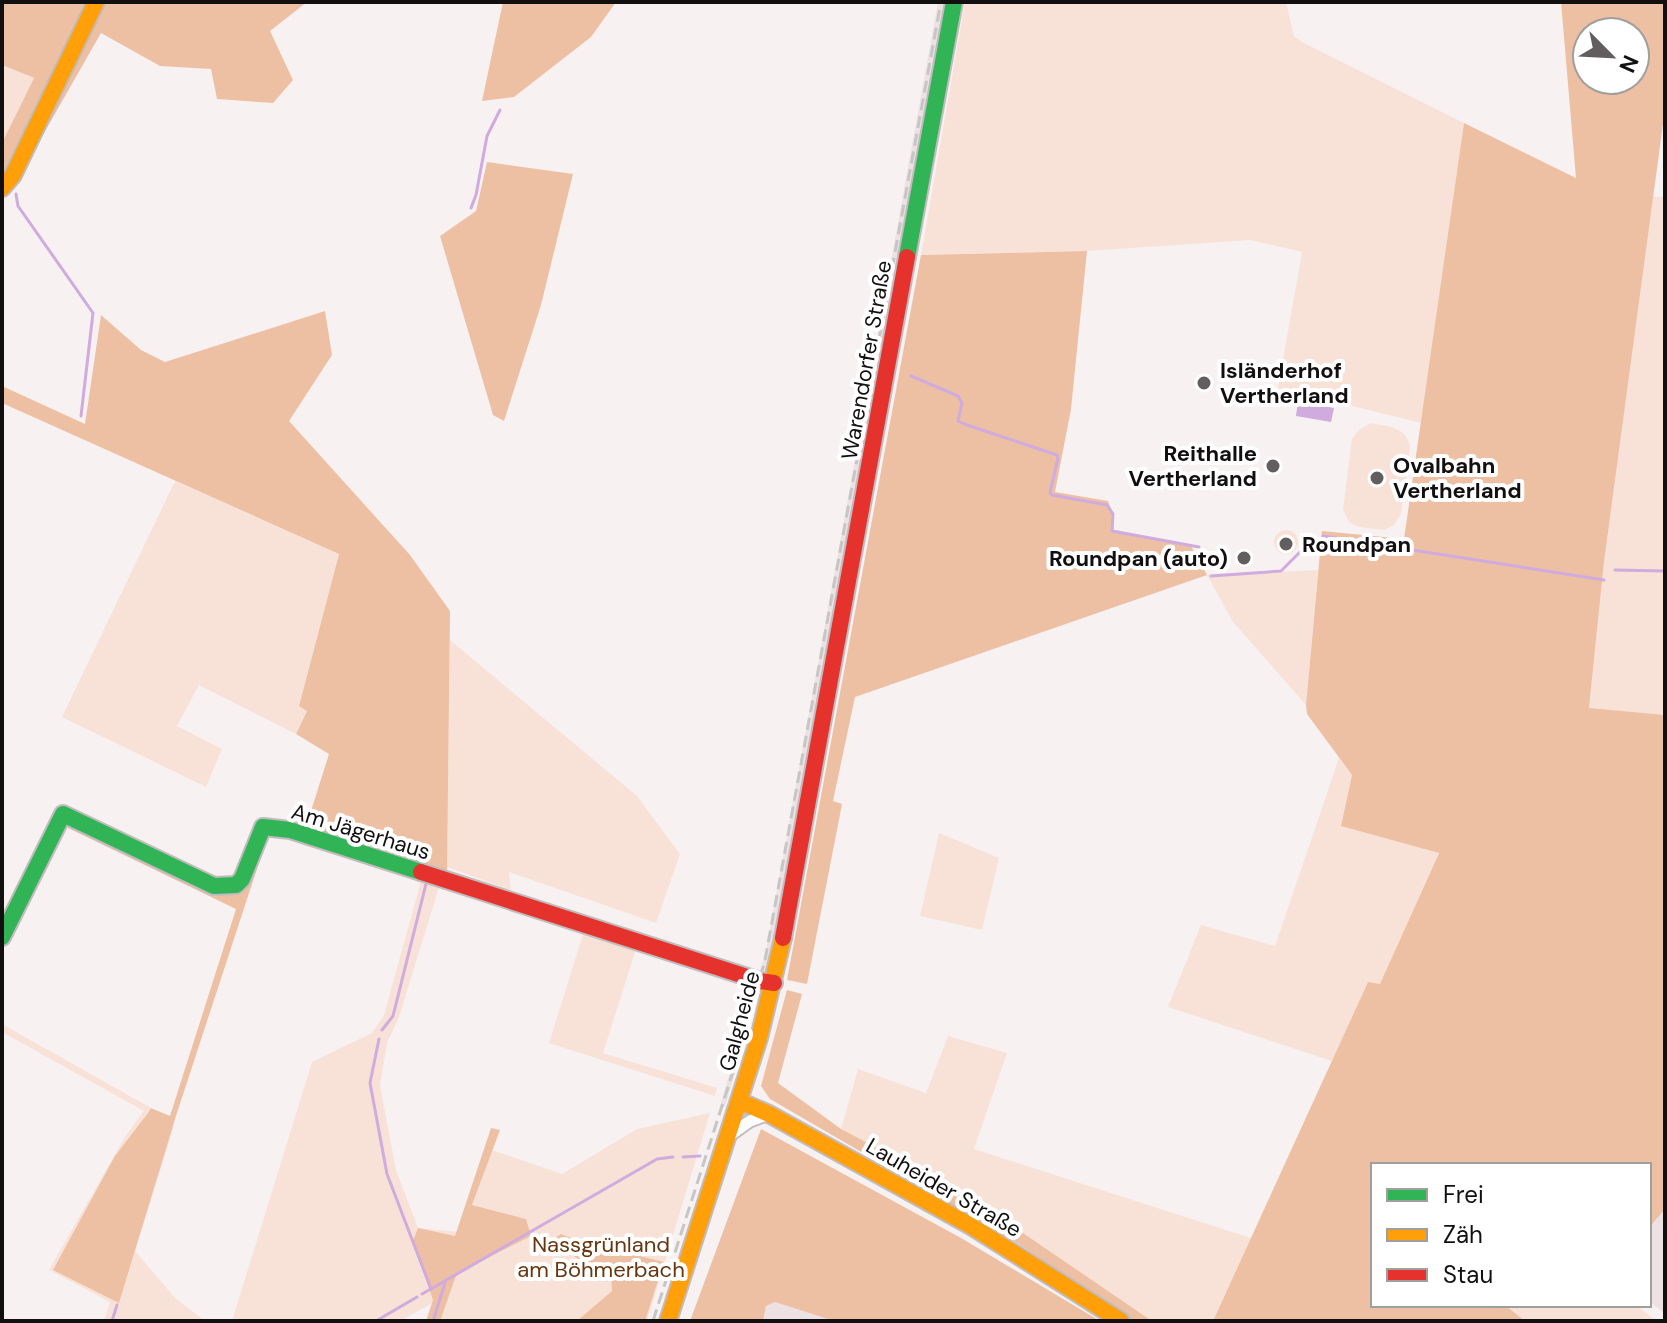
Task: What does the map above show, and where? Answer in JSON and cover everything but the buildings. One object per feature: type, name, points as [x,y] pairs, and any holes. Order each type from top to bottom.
[{"type":"street","points":[[2,188],[13,175],[96,2]]},
{"type":"street","name":"Warendorfer Straße","points":[[822,725],[954,2]]},
{"type":"street","name":"Galgheide","points":[[668,1321],[774,983],[822,725]]},
{"type":"street","name":"Am Jägerhaus","points":[[2,937],[63,814],[214,886],[236,885],[242,879],[263,827],[290,830],[774,983]]},
{"type":"street","name":"Lauheider Straße","points":[[739,1101],[769,1114],[971,1226],[1121,1321]]},
{"type":"street","points":[[728,1136],[750,1121],[769,1114]]},
{"type":"shaded area","points":[[938,2],[945,2],[785,877],[769,956],[725,1107],[720,1106],[766,951]]},
{"type":"shaded area","points":[[1298,401],[1334,408],[1331,422],[1296,416]]},
{"type":"shaded area","points":[[1665,1209],[1665,1314],[1651,1303],[1651,1226]]},
{"type":"shaded area","points":[[775,1302],[834,1321],[763,1321],[766,1306]]},
{"type":"green space","points":[[2,2],[307,2],[270,31],[293,80],[273,103],[217,99],[211,69],[160,66],[101,33],[11,191],[2,199],[2,143],[34,78],[2,65]]},
{"type":"green space","points":[[503,2],[616,2],[591,37],[514,97],[482,101]]},
{"type":"green space","points":[[965,2],[1286,2],[1294,36],[1302,42],[1464,123],[1422,423],[1278,388],[1302,252],[1250,240],[1087,251],[921,255]]},
{"type":"green space","points":[[1561,2],[1665,2],[1665,109],[1604,562],[1589,708],[1665,715],[1665,1209],[1651,1226],[1651,1163],[1371,1163],[1371,1307],[1508,1307],[1525,1321],[1213,1321],[1368,982],[1380,984],[1439,853],[1341,826],[1352,775],[1307,714],[1322,531],[1404,539],[1464,123],[1576,178]]},
{"type":"green space","points":[[2,65],[34,78],[2,143]]},
{"type":"green space","points":[[487,162],[573,174],[541,305],[504,421],[493,415],[440,236],[476,211]]},
{"type":"green space","points":[[1653,197],[1665,197],[1665,715],[1589,709],[1604,562]]},
{"type":"green space","points":[[1087,251],[1071,409],[1055,492],[1108,501],[1113,514],[1113,531],[1191,546],[1207,575],[855,697],[833,801],[842,804],[807,984],[787,980],[921,255]]},
{"type":"green space","points":[[325,311],[332,355],[289,421],[410,555],[450,611],[447,877],[304,833],[329,754],[296,734],[307,711],[299,706],[339,554],[2,403],[2,386],[85,424],[101,315],[141,350],[165,362]]},
{"type":"green space","name":"Ovalbahn Vertherland","points":[[1371,423],[1400,431],[1410,446],[1401,514],[1394,525],[1384,530],[1358,527],[1349,522],[1343,509],[1352,439]]},
{"type":"green space","points":[[175,481],[339,554],[299,706],[307,710],[296,734],[199,685],[177,726],[222,749],[206,787],[62,717]]},
{"type":"green space","name":"Roundpan","points":[[1286,530],[1297,537],[1298,542],[1291,553],[1286,554],[1275,547],[1274,542],[1281,531]]},
{"type":"green space","name":"Roundpan (auto)","points":[[1240,550],[1248,550],[1253,559],[1251,566],[1240,568],[1235,563],[1235,555]]},
{"type":"green space","points":[[1318,570],[1306,705],[1233,622],[1207,575]]},
{"type":"green space","points":[[450,640],[637,796],[680,854],[656,923],[509,872],[511,890],[447,867]]},
{"type":"green space","points":[[1339,758],[1352,775],[1341,826],[1439,852],[1380,985],[1368,982],[1332,1061],[1168,1007],[1201,925],[1275,946]]},
{"type":"green space","points":[[66,821],[228,891],[269,832],[175,1119],[119,1303],[53,1270],[115,1156],[151,1108],[170,1116],[236,909],[64,826]]},
{"type":"green space","points":[[939,833],[999,858],[982,930],[920,916]]},
{"type":"green space","name":"Nassgrünland am Böhmerbach","points":[[421,881],[439,887],[399,1017],[387,1043],[380,1085],[396,1170],[418,1228],[459,1232],[526,1219],[472,1205],[492,1150],[562,1174],[637,1129],[710,1113],[647,1321],[430,1321],[436,1301],[400,1321],[232,1321],[312,1062],[372,1033],[384,1015]]},
{"type":"green space","points":[[585,928],[637,946],[603,1053],[717,1088],[715,1096],[549,1043]]},
{"type":"green space","points":[[787,990],[802,994],[778,1083],[841,1129],[1017,1229],[1152,1321],[1134,1321],[1011,1239],[770,1099],[761,1086]]},
{"type":"green space","points":[[2,1024],[151,1108],[149,1112],[174,1126],[135,1251],[175,1298],[205,1321],[104,1321],[110,1302],[49,1270],[125,1137],[144,1111],[2,1032]]},
{"type":"green space","points":[[948,1036],[1007,1053],[974,1149],[1251,1238],[1213,1321],[1152,1321],[1016,1229],[895,1157],[841,1129],[858,1069],[926,1093]]},
{"type":"green space","points":[[491,1128],[500,1130],[472,1205],[526,1219],[531,1236],[457,1273],[440,1321],[426,1321],[433,1300],[413,1241],[418,1228],[455,1236]]},
{"type":"green space","points":[[761,1129],[961,1238],[1100,1321],[834,1321],[775,1302],[766,1306],[763,1321],[690,1321]]},
{"type":"green space","name":"Nassgrünland am Böhmerbach","points":[[561,1234],[664,1262],[645,1321],[577,1321],[612,1291],[611,1274],[620,1270],[610,1265],[586,1262],[550,1241]]},
{"type":"green space","points":[[1508,1307],[1638,1307],[1656,1321],[1525,1321]]},
{"type":"waterway","points":[[471,208],[487,136],[500,110]]},
{"type":"waterway","points":[[16,194],[18,206],[93,313],[81,416]]},
{"type":"waterway","points":[[911,376],[958,396],[962,403],[958,421],[1057,455],[1050,493],[1107,505],[1113,514],[1112,531],[1199,547]]},
{"type":"waterway","points":[[1323,536],[1604,580]]},
{"type":"waterway","points":[[1211,576],[1281,571],[1302,550]]},
{"type":"waterway","points":[[1615,570],[1665,571]]},
{"type":"waterway","points":[[382,1030],[393,1016],[427,880]]},
{"type":"waterway","points":[[379,1039],[370,1083],[387,1174],[431,1289]]},
{"type":"waterway","points":[[683,1157],[700,1156]]},
{"type":"waterway","points":[[422,1294],[657,1159],[673,1157]]},
{"type":"waterway","points":[[433,1321],[445,1283]]},
{"type":"waterway","points":[[376,1321],[417,1297]]},
{"type":"waterway","points":[[112,1321],[117,1305]]},
{"type":"railway","points":[[653,1321],[738,1056],[765,960],[941,2]]},
{"type":"traffic: fast","points":[[907,257],[954,2]]},
{"type":"traffic: fast","points":[[2,937],[63,814],[214,886],[236,885],[242,879],[263,827],[290,830],[421,872]]},
{"type":"traffic: slow","points":[[2,188],[13,175],[96,2]]},
{"type":"traffic: slow","points":[[668,1321],[759,1038],[783,938]]},
{"type":"traffic: slow","points":[[739,1101],[769,1114],[971,1226],[1121,1321]]},
{"type":"traffic: jam","points":[[783,938],[907,257]]},
{"type":"traffic: jam","points":[[421,872],[774,983]]},
{"type":"place","name":"Isländerhof Vertherland","points":[[1204,383]]},
{"type":"place","name":"Reithalle Vertherland","points":[[1273,466]]},
{"type":"place","name":"Ovalbahn Vertherland","points":[[1377,478]]},
{"type":"place","name":"Roundpan","points":[[1286,544]]},
{"type":"place","name":"Roundpan (auto)","points":[[1244,558]]}]
